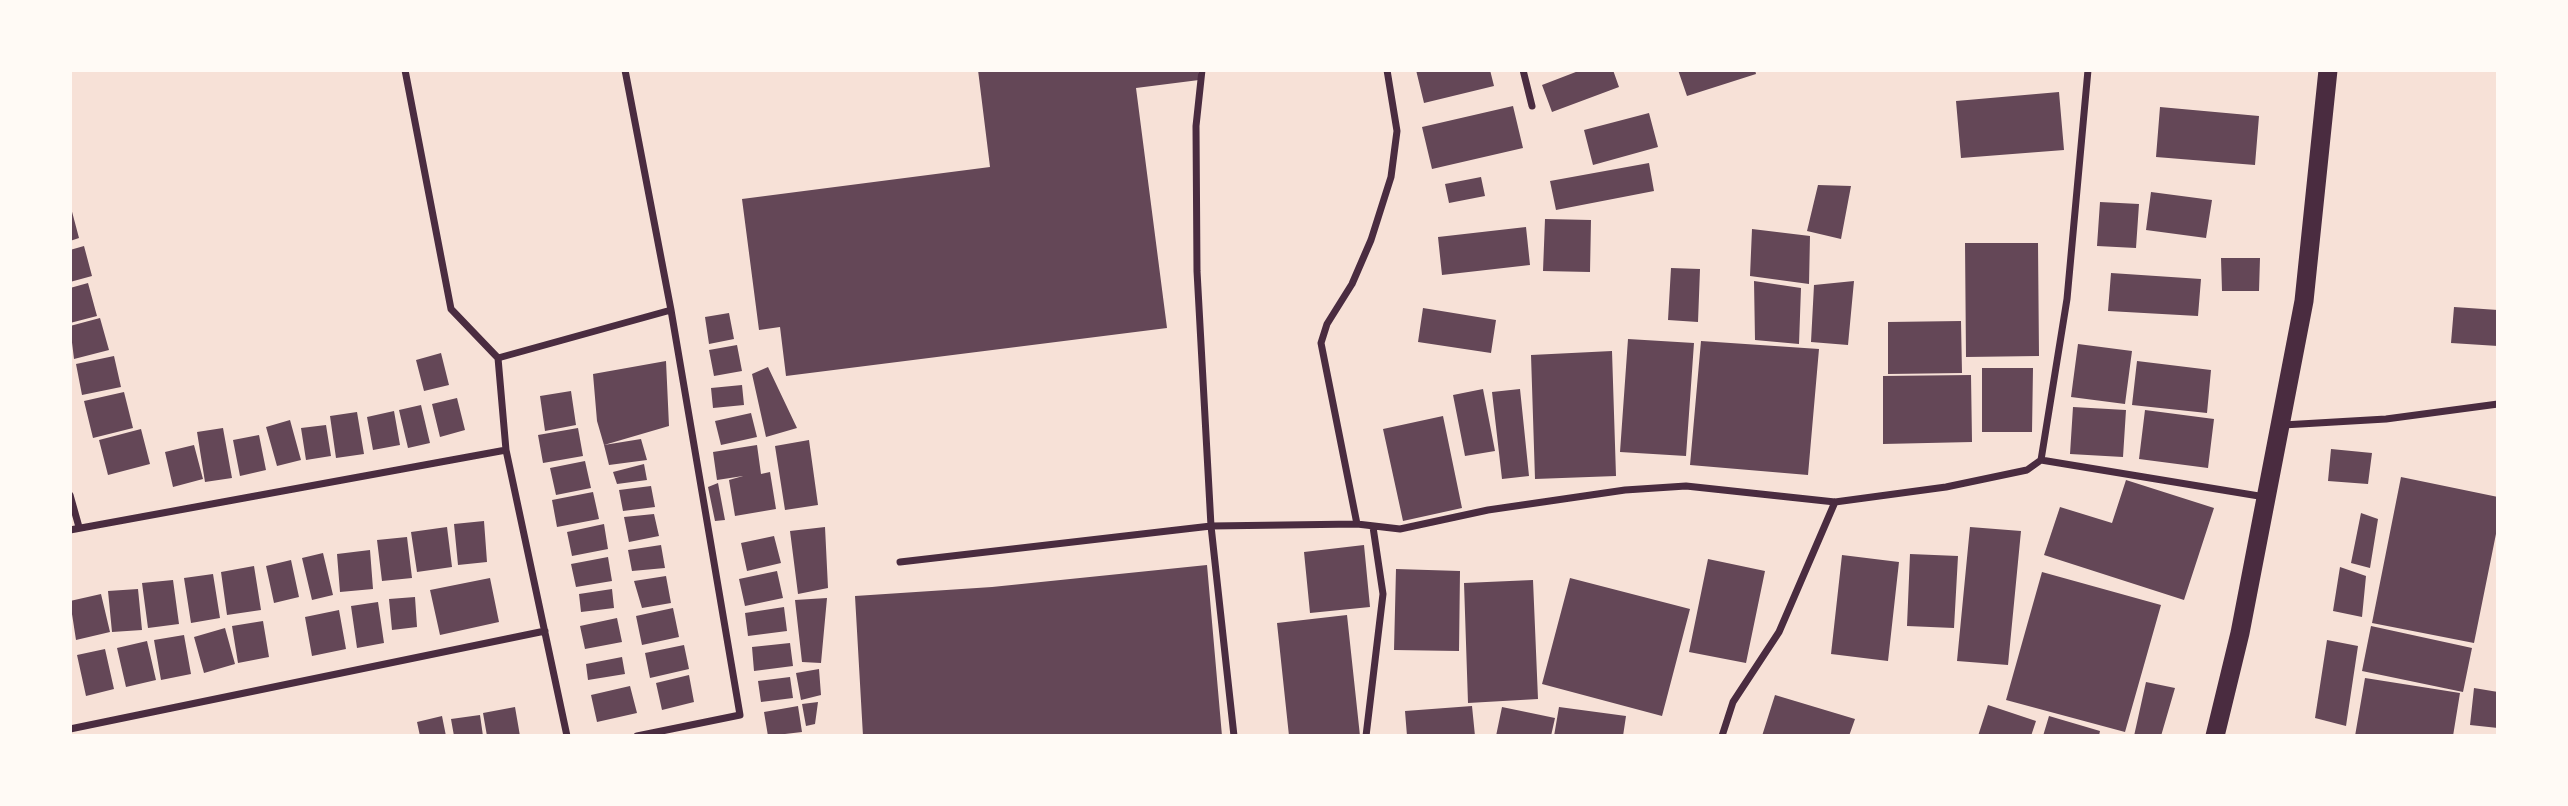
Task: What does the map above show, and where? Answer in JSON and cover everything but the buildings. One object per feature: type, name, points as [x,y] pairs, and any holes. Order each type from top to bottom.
[{"type":"highway","points":[[2216,736],[2240,633],[2304,301],[2328,70]]},
{"type":"street","points":[[405,70],[451,309],[498,358],[506,450],[568,736]]},
{"type":"street","points":[[625,70],[671,310],[740,715],[637,736]]},
{"type":"street","points":[[1202,70],[1196,125],[1197,271],[1211,526],[1234,736]]},
{"type":"street","points":[[1357,524],[1321,343],[1327,324],[1352,284],[1371,240],[1391,177],[1397,131],[1387,70]]},
{"type":"street","points":[[1524,70],[1532,106]]},
{"type":"street","points":[[2042,460],[2067,299],[2088,70]]},
{"type":"street","points":[[498,358],[671,310]]},
{"type":"street","points":[[2280,425],[2386,419],[2498,404]]},
{"type":"street","points":[[70,530],[506,450]]},
{"type":"street","points":[[900,562],[1211,526],[1357,524],[1400,529],[1488,510],[1625,490],[1686,485],[1835,502],[2007,477],[2027,470],[2042,460],[2267,498]]},
{"type":"street","points":[[70,495],[79,527]]},
{"type":"street","points":[[1721,736],[1733,702],[1779,632],[1835,502]]},
{"type":"street","points":[[1366,736],[1383,594],[1373,527]]},
{"type":"street","points":[[70,729],[545,631]]}]
